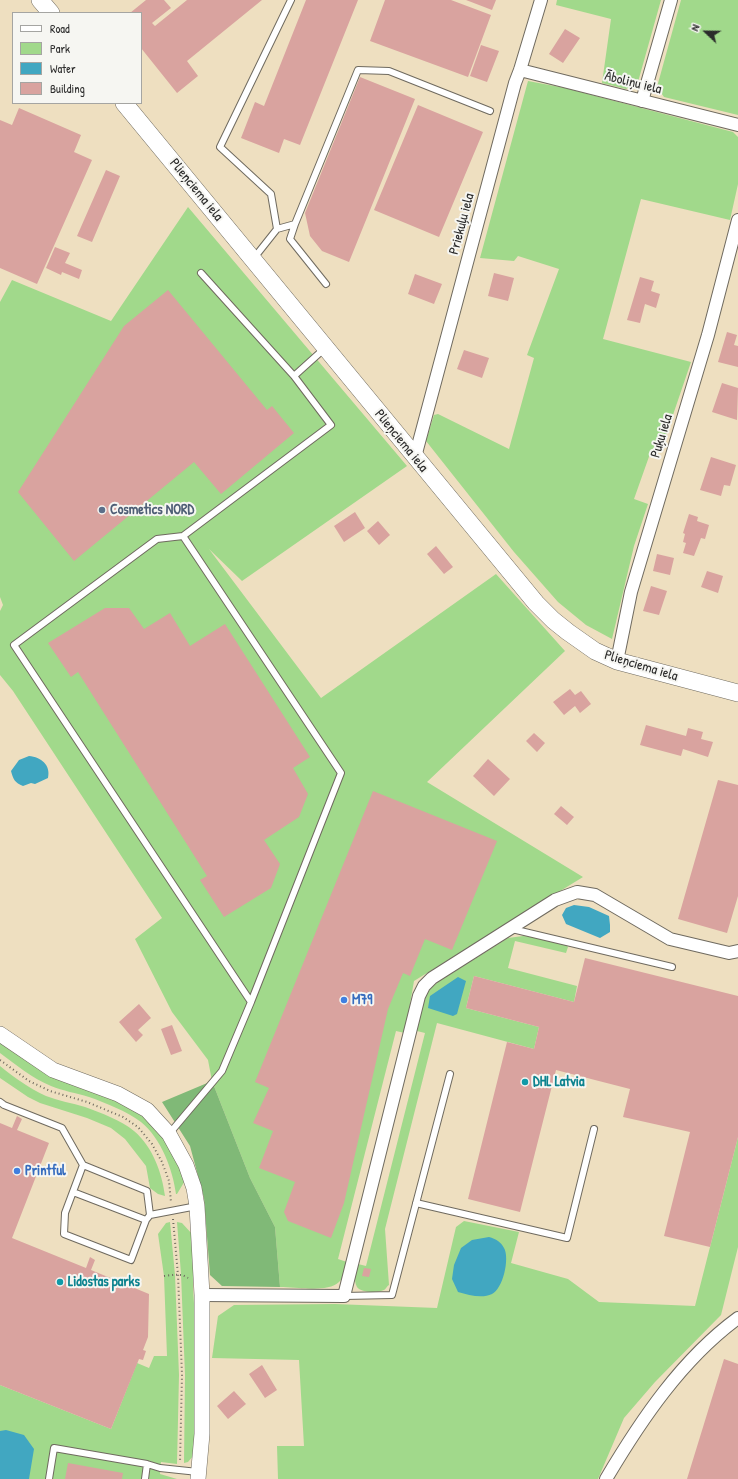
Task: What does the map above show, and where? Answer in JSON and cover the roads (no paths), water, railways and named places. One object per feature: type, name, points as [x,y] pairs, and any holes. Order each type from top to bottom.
[{"type":"main road","points":[[40,0],[50,12]]},
{"type":"main road","name":"Plieņciema iela","points":[[125,104],[414,457],[536,603],[553,620],[595,650],[617,661],[738,693]]},
{"type":"street","name":"Priekuļu iela","points":[[414,457],[513,91],[540,0]]},
{"type":"street","points":[[642,101],[671,0]]},
{"type":"street","name":"Āboliņu iela","points":[[520,70],[738,125]]},
{"type":"street","name":"Puķu iela","points":[[617,661],[631,592],[708,335],[738,220]]},
{"type":"street","points":[[202,1295],[344,1296],[419,996],[424,986],[432,978],[556,900],[577,892],[595,895],[670,939],[729,953],[738,950]]},
{"type":"street","points":[[0,1034],[54,1070],[118,1094],[147,1110],[169,1134],[186,1165],[194,1188],[197,1206],[202,1295],[202,1434],[199,1475]]},
{"type":"street","points":[[606,1479],[624,1449],[664,1393],[698,1352],[721,1330],[738,1318]]},
{"type":"lane","points":[[277,229],[270,194],[220,147],[291,0]]},
{"type":"lane","points":[[326,284],[290,239],[358,70],[389,71],[490,111]]},
{"type":"lane","points":[[253,260],[277,229],[296,224]]},
{"type":"lane","points":[[201,273],[294,376],[331,425],[183,536],[157,539],[14,645],[251,1002]]},
{"type":"lane","points":[[294,376],[326,348]]},
{"type":"lane","points":[[169,1134],[222,1071],[251,1002],[341,773],[183,536]]},
{"type":"lane","points":[[511,929],[672,967]]},
{"type":"lane","points":[[344,1296],[392,1296],[450,1074]]},
{"type":"lane","points":[[0,1102],[4,1105],[62,1128],[83,1166],[147,1191],[148,1217],[132,1260],[64,1234],[65,1213],[83,1166]]},
{"type":"lane","points":[[416,1203],[567,1238],[594,1129]]},
{"type":"lane","points":[[73,1192],[148,1217],[197,1206]]},
{"type":"lane","points":[[49,1479],[54,1448],[147,1464],[160,1468],[199,1475]]},
{"type":"lane","points":[[145,1479],[147,1464]]},
{"type":"water","points":[[29,756],[44,762],[49,773],[48,778],[35,784],[31,783],[23,786],[18,784],[11,771],[19,760]]},
{"type":"water","points":[[574,905],[589,907],[609,916],[610,932],[600,938],[566,924],[562,915],[566,908]]},
{"type":"water","points":[[458,977],[466,981],[457,1014],[453,1016],[428,1008],[430,996]]},
{"type":"water","points":[[489,1237],[500,1242],[506,1253],[506,1266],[499,1286],[492,1294],[484,1296],[475,1296],[458,1292],[452,1279],[454,1265],[461,1248],[472,1240]]},
{"type":"water","points":[[6,1430],[24,1435],[34,1449],[29,1479],[0,1479],[0,1431]]},
{"type":"place","name":"Cosmetics NORD","points":[[102,510]]},
{"type":"place","name":"M79","points":[[344,1000]]},
{"type":"place","name":"DHL Latvia","points":[[525,1082]]},
{"type":"place","name":"Printful","points":[[17,1171]]},
{"type":"place","name":"Lidostas parks","points":[[60,1282]]}]
